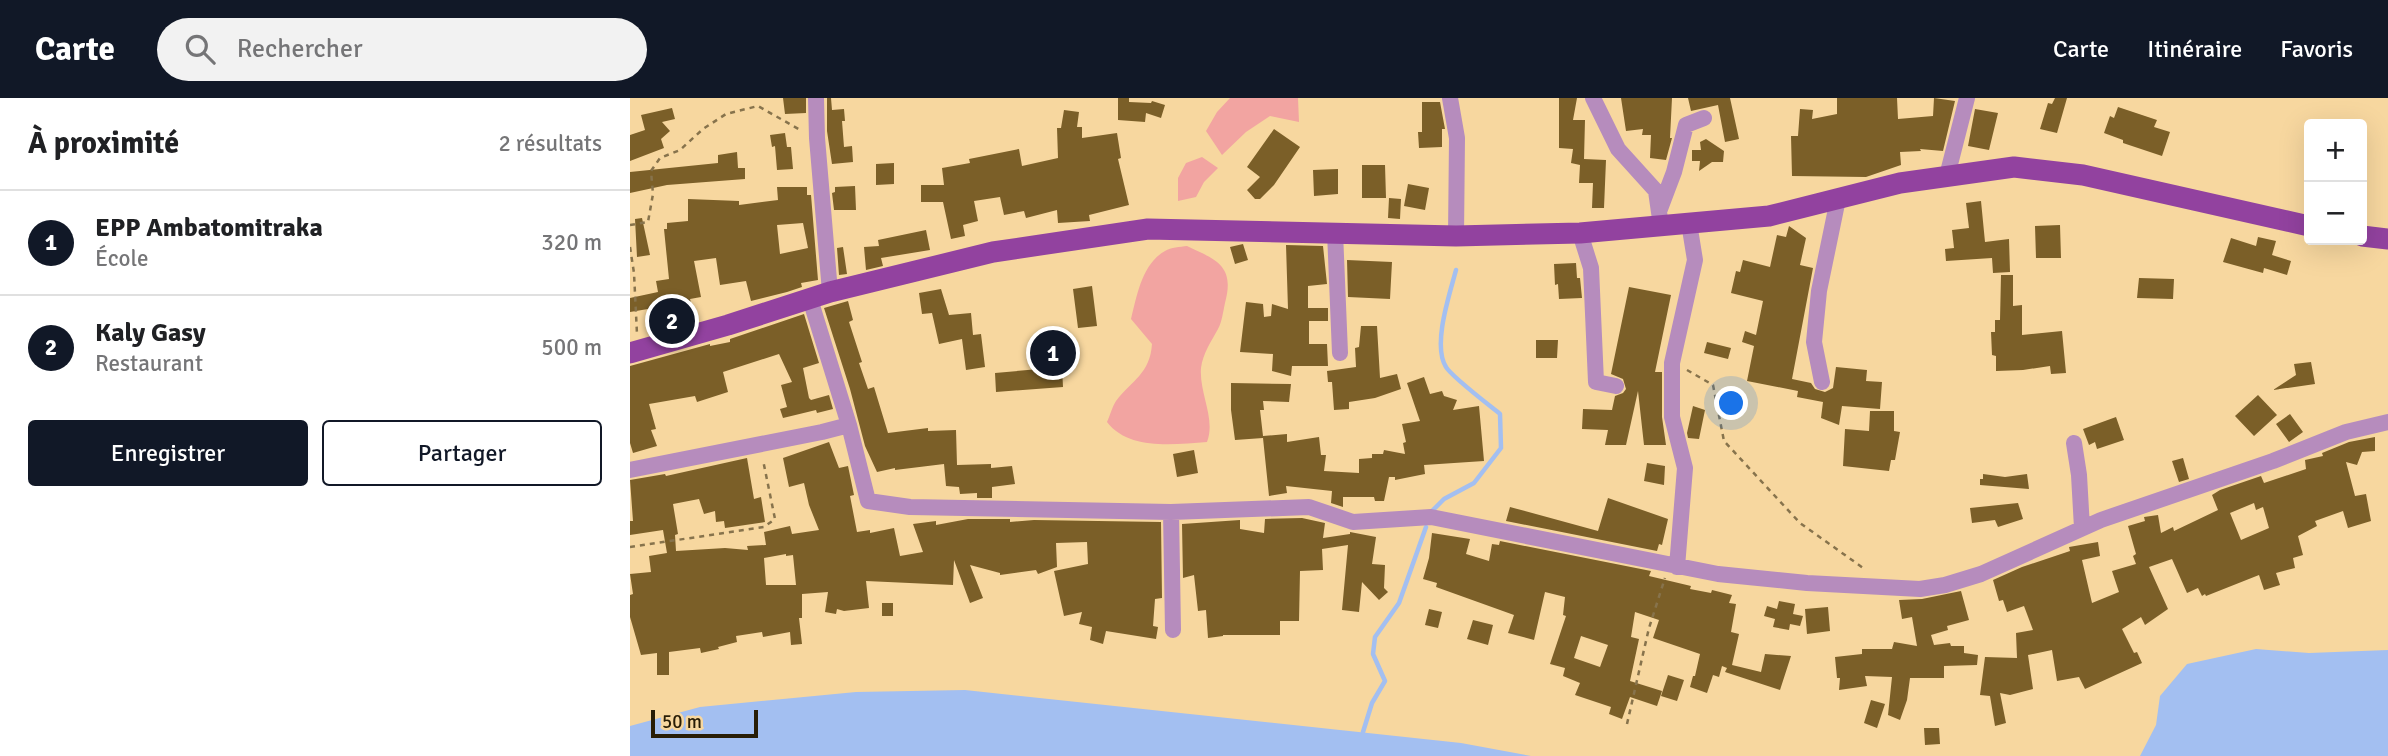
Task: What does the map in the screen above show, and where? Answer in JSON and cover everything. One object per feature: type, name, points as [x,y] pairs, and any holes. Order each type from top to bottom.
[{"type":"main road","points":[[633,352],[728,326],[820,295],[993,252],[1149,229],[1456,236],[1580,233],[1660,218],[1689,223],[1769,216],[1900,183],[2014,167],[2083,174],[2304,225]]},
{"type":"main road","points":[[2367,237],[2388,239]]},
{"type":"street","points":[[816,98],[820,295],[868,501],[910,507],[1171,512],[1309,507],[1353,522],[1432,517],[1673,566],[1807,583],[1920,589],[1945,585],[1982,573],[2082,528],[2273,461],[2346,432],[2388,422]]},
{"type":"street","points":[[1450,98],[1458,138],[1456,236]]},
{"type":"street","points":[[1593,98],[1618,149],[1656,191],[1660,218]]},
{"type":"street","points":[[1947,177],[1967,98]]},
{"type":"street","points":[[1660,218],[1686,125],[1704,118]]},
{"type":"street","points":[[1822,382],[1814,342],[1819,291],[1838,199]]},
{"type":"street","points":[[1673,566],[1685,468],[1672,417],[1671,363],[1695,260],[1689,223]]},
{"type":"street","points":[[1335,232],[1340,353]]},
{"type":"street","points":[[1580,233],[1591,268],[1592,343],[1596,382],[1616,386]]},
{"type":"street","points":[[630,470],[849,425]]},
{"type":"street","points":[[2074,443],[2082,528]]},
{"type":"street","points":[[1171,512],[1173,630]]},
{"type":"path","points":[[630,225],[648,222],[653,194],[651,171],[660,158],[680,150],[703,129],[726,114],[758,106],[817,138]]},
{"type":"path","points":[[630,247],[638,325],[633,352]]},
{"type":"path","points":[[1671,363],[1713,385],[1724,441],[1800,523],[1874,575]]},
{"type":"path","points":[[630,547],[764,527],[775,519],[760,443]]},
{"type":"path","points":[[1627,724],[1648,628],[1673,566]]},
{"type":"shaded area","points":[[1230,98],[1298,98],[1299,122],[1270,116],[1246,132],[1222,155],[1206,131],[1217,112]]},
{"type":"shaded area","points":[[1202,157],[1218,168],[1204,182],[1196,197],[1178,201],[1178,178],[1186,163]]},
{"type":"shaded area","points":[[1187,246],[1215,260],[1228,280],[1220,323],[1205,352],[1201,368],[1210,424],[1207,442],[1140,442],[1127,438],[1107,422],[1116,401],[1144,370],[1151,354],[1152,344],[1131,319],[1142,281],[1151,264],[1167,250]]},
{"type":"water","points":[[2256,649],[2309,653],[2388,650],[2388,756],[2140,756],[2156,725],[2160,696],[2187,664]]},
{"type":"water","points":[[965,690],[1461,743],[1531,756],[630,756],[630,726],[700,707],[856,692]]},
{"type":"building","points":[[783,98],[806,98],[806,113],[785,114]]},
{"type":"building","points":[[827,98],[831,98],[832,110],[844,109],[844,147],[852,146],[853,162],[832,164],[827,131]]},
{"type":"building","points":[[1118,98],[1129,98],[1129,102],[1152,101],[1165,105],[1161,118],[1146,113],[1145,122],[1118,120]]},
{"type":"building","points":[[1559,98],[1577,98],[1573,120],[1585,120],[1584,159],[1606,160],[1604,208],[1592,208],[1593,183],[1579,183],[1580,165],[1571,163],[1573,149],[1559,148]]},
{"type":"building","points":[[1621,98],[1672,98],[1672,138],[1666,160],[1650,158],[1651,135],[1642,135],[1643,129],[1626,131]]},
{"type":"building","points":[[1688,98],[1730,98],[1739,139],[1725,142],[1718,105],[1691,111]]},
{"type":"building","points":[[1837,98],[1897,98],[1898,119],[1933,116],[1934,98],[1955,101],[1943,151],[1920,149],[1921,151],[1900,152],[1901,165],[1866,177],[1792,176],[1791,136],[1798,136],[1800,109],[1813,110],[1812,119],[1837,114]]},
{"type":"building","points":[[2055,98],[2067,98],[2057,133],[2040,129],[2048,103],[2052,104]]},
{"type":"building","points":[[1422,102],[1440,102],[1445,129],[1442,129],[1442,147],[1419,148]]},
{"type":"building","points":[[2118,107],[2157,120],[2154,127],[2170,132],[2162,156],[2123,143],[2123,140],[2104,133],[2110,116],[2114,118]]},
{"type":"building","points":[[672,108],[675,119],[662,122],[670,131],[661,139],[664,148],[630,161],[630,135],[645,130],[641,115]]},
{"type":"building","points":[[1975,109],[1998,113],[1989,150],[1968,146]]},
{"type":"building","points":[[1064,110],[1079,112],[1077,127],[1082,127],[1082,138],[1117,133],[1121,158],[1118,159],[1129,205],[1089,215],[1090,221],[1058,223],[1057,210],[1026,218],[1024,211],[1004,215],[1000,197],[974,201],[978,221],[963,225],[965,236],[951,239],[943,202],[921,202],[921,185],[944,185],[942,168],[970,163],[969,159],[1019,149],[1022,166],[1058,158],[1057,128],[1061,128]]},
{"type":"building","points":[[1274,129],[1300,147],[1274,185],[1260,199],[1255,199],[1247,190],[1260,177],[1247,167]]},
{"type":"building","points":[[785,133],[787,147],[791,147],[793,169],[777,170],[775,146],[772,147],[770,135]]},
{"type":"building","points":[[1706,139],[1724,151],[1723,162],[1712,162],[1699,171],[1700,161],[1692,161],[1692,150],[1701,150],[1700,142]]},
{"type":"building","points":[[737,152],[738,168],[745,168],[745,179],[667,185],[630,193],[630,172],[718,163],[718,155]]},
{"type":"building","points":[[894,163],[894,184],[876,185],[876,164]]},
{"type":"building","points":[[1362,165],[1385,165],[1386,198],[1362,198]]},
{"type":"building","points":[[1338,169],[1338,194],[1314,196],[1313,170]]},
{"type":"building","points":[[1408,184],[1429,188],[1425,210],[1404,206]]},
{"type":"building","points":[[855,186],[856,210],[834,210],[832,193],[835,192],[835,187]]},
{"type":"building","points":[[777,187],[807,187],[807,195],[811,195],[818,280],[801,283],[802,287],[751,301],[746,281],[720,285],[716,258],[694,261],[701,297],[690,299],[695,317],[653,328],[648,309],[630,312],[630,298],[658,292],[656,281],[669,279],[664,229],[667,229],[667,223],[688,221],[688,199],[739,201],[739,205],[778,200]],"holes":[[[803,223],[808,248],[780,254],[777,225]]]},
{"type":"building","points":[[1389,198],[1401,199],[1400,219],[1388,218]]},
{"type":"building","points":[[1981,201],[1985,242],[2009,239],[2010,272],[1993,273],[1992,258],[1946,261],[1945,249],[1954,248],[1952,230],[1969,228],[1966,203]]},
{"type":"building","points":[[642,218],[650,255],[637,257],[635,219]]},
{"type":"building","points":[[2060,225],[2061,258],[2036,258],[2035,226]]},
{"type":"building","points":[[1789,226],[1806,238],[1800,265],[1813,268],[1792,379],[1811,383],[1815,389],[1825,392],[1833,388],[1836,367],[1867,370],[1866,381],[1882,382],[1880,409],[1842,406],[1839,425],[1821,418],[1823,402],[1797,397],[1798,391],[1747,381],[1754,346],[1742,342],[1745,331],[1756,335],[1763,301],[1731,293],[1736,271],[1740,272],[1743,260],[1770,267],[1777,235],[1786,237]]},
{"type":"building","points":[[926,230],[930,250],[881,258],[883,266],[866,270],[864,247],[879,246],[878,240]]},
{"type":"building","points":[[2258,237],[2276,241],[2272,255],[2291,261],[2287,275],[2264,268],[2263,273],[2223,262],[2231,238],[2256,246]]},
{"type":"building","points":[[1243,244],[1248,260],[1235,264],[1230,247]]},
{"type":"building","points":[[1286,245],[1323,246],[1327,284],[1308,286],[1308,308],[1328,308],[1328,321],[1309,321],[1309,344],[1327,344],[1328,366],[1292,366],[1291,376],[1272,371],[1273,354],[1240,352],[1246,302],[1263,304],[1264,317],[1271,316],[1272,304],[1288,309]]},
{"type":"building","points":[[843,247],[847,274],[839,275],[837,248]]},
{"type":"building","points":[[1347,260],[1392,262],[1390,299],[1348,297]]},
{"type":"building","points":[[1576,263],[1582,298],[1559,299],[1554,264]]},
{"type":"building","points":[[2001,275],[2013,275],[2013,306],[2022,305],[2022,335],[2062,331],[2066,373],[2051,374],[2050,366],[1996,371],[1991,332],[1995,332],[1995,320],[2000,320]]},
{"type":"building","points":[[2139,278],[2174,279],[2173,299],[2137,298]]},
{"type":"building","points":[[1092,286],[1097,326],[1078,328],[1073,289]]},
{"type":"building","points":[[1629,287],[1671,295],[1655,372],[1662,372],[1662,417],[1666,445],[1644,445],[1638,391],[1626,445],[1605,445],[1608,430],[1582,429],[1583,409],[1612,410],[1615,396],[1626,389],[1623,379],[1611,374]]},
{"type":"building","points":[[941,289],[949,315],[971,313],[973,335],[981,334],[985,367],[966,370],[962,339],[939,344],[932,313],[922,314],[919,293]]},
{"type":"building","points":[[848,301],[853,320],[849,322],[862,362],[859,363],[868,389],[874,387],[888,433],[928,428],[928,431],[956,430],[957,465],[991,464],[991,468],[1012,466],[1015,484],[992,487],[992,498],[977,498],[977,493],[960,494],[959,487],[946,486],[944,464],[877,472],[865,446],[824,308]]},
{"type":"building","points":[[804,314],[819,363],[803,368],[809,398],[811,400],[829,395],[833,409],[783,418],[780,409],[787,407],[781,385],[792,382],[779,354],[723,372],[728,392],[697,402],[695,396],[649,404],[656,429],[651,430],[657,446],[633,453],[630,443],[630,366],[710,344],[730,342],[730,339]]},
{"type":"building","points":[[1361,326],[1377,326],[1380,378],[1397,374],[1401,389],[1375,398],[1349,402],[1349,409],[1334,410],[1332,382],[1328,382],[1327,371],[1356,367],[1355,348],[1359,347]]},
{"type":"building","points":[[1536,340],[1558,340],[1557,358],[1536,358]]},
{"type":"building","points":[[1707,342],[1731,348],[1728,359],[1704,353]]},
{"type":"building","points":[[2311,362],[2315,384],[2273,390],[2296,375],[2294,364]]},
{"type":"building","points":[[1062,367],[1063,387],[996,392],[995,373]]},
{"type":"building","points":[[1424,377],[1430,394],[1442,391],[1444,396],[1457,400],[1453,410],[1479,406],[1484,461],[1424,465],[1425,474],[1395,480],[1395,477],[1389,477],[1384,501],[1375,501],[1374,497],[1343,497],[1343,507],[1331,503],[1332,491],[1286,486],[1287,493],[1269,496],[1263,438],[1235,440],[1231,383],[1291,384],[1289,402],[1263,401],[1264,410],[1260,410],[1263,436],[1287,434],[1287,442],[1319,437],[1321,455],[1326,455],[1324,471],[1359,473],[1359,459],[1372,458],[1372,454],[1383,454],[1384,450],[1405,454],[1403,443],[1406,442],[1402,424],[1420,421],[1407,383]]},
{"type":"building","points":[[2258,395],[2277,415],[2254,436],[2235,416]]},
{"type":"building","points":[[1693,406],[1705,410],[1699,439],[1688,438],[1687,433]]},
{"type":"building","points":[[1870,411],[1894,411],[1894,431],[1900,432],[1895,460],[1891,460],[1889,471],[1843,466],[1845,429],[1869,431]]},
{"type":"building","points":[[2290,414],[2303,432],[2289,442],[2276,424]]},
{"type":"building","points":[[2116,417],[2124,440],[2097,449],[2095,442],[2089,445],[2083,429]]},
{"type":"building","points":[[2375,437],[2375,451],[2362,452],[2357,465],[2346,462],[2355,496],[2366,494],[2371,521],[2348,528],[2343,511],[2315,521],[2317,526],[2298,536],[2303,555],[2293,558],[2295,568],[2276,573],[2280,585],[2264,590],[2259,575],[2206,596],[2202,596],[2198,588],[2187,593],[2172,559],[2149,567],[2168,609],[2145,625],[2141,617],[2122,629],[2142,663],[2085,689],[2079,677],[2057,681],[2052,650],[2028,655],[2033,689],[2010,695],[2000,693],[2006,723],[1995,726],[1990,696],[1980,695],[1985,657],[2017,658],[2016,633],[2033,630],[2024,606],[2007,612],[2003,600],[1999,601],[1993,580],[2070,551],[2069,547],[2098,542],[2100,556],[2082,560],[2092,603],[2119,592],[2112,571],[2136,564],[2128,526],[2145,521],[2144,517],[2158,515],[2161,533],[2173,527],[2174,531],[2218,510],[2212,495],[2220,490],[2261,476],[2264,483],[2306,469],[2305,460],[2323,456],[2322,453],[2349,442]],"holes":[[[2254,503],[2256,510],[2263,507],[2269,528],[2241,540],[2230,513]]]},
{"type":"building","points":[[829,442],[839,468],[848,466],[857,532],[870,530],[870,533],[894,528],[900,556],[923,552],[913,524],[936,521],[936,525],[968,519],[1010,519],[1010,522],[1161,522],[1162,598],[1155,599],[1153,626],[1158,627],[1156,639],[1106,631],[1103,644],[1090,640],[1092,627],[1079,624],[1082,612],[1064,616],[1054,571],[1088,564],[1087,542],[1056,543],[1057,567],[1038,574],[1036,570],[1000,575],[970,565],[983,598],[970,603],[954,560],[953,585],[866,581],[869,608],[844,611],[837,609],[836,614],[825,612],[828,592],[802,594],[802,618],[799,618],[802,644],[791,645],[790,632],[763,637],[762,632],[736,636],[737,642],[718,647],[719,649],[701,653],[700,648],[669,652],[669,675],[657,675],[657,653],[641,655],[630,617],[630,595],[633,594],[630,574],[651,572],[649,556],[667,553],[663,530],[630,535],[630,521],[633,521],[630,480],[666,476],[747,458],[754,499],[761,497],[765,522],[725,528],[724,521],[716,522],[715,511],[704,514],[699,499],[673,504],[678,534],[675,535],[676,551],[725,548],[748,550],[747,546],[766,545],[764,532],[790,526],[792,534],[819,530],[804,483],[789,487],[783,458]],"holes":[[[793,555],[796,585],[766,585],[764,558]]]},
{"type":"building","points":[[1194,450],[1198,473],[1177,477],[1173,454]]},
{"type":"building","points":[[2183,458],[2189,479],[2179,482],[2172,461]]},
{"type":"building","points":[[1647,463],[1665,466],[1664,485],[1644,481]]},
{"type":"building","points":[[1983,474],[2005,477],[2027,474],[2029,489],[1980,485]]},
{"type":"building","points":[[1608,498],[1668,519],[1662,545],[1659,544],[1657,551],[1506,521],[1510,507],[1598,531]]},
{"type":"building","points":[[2018,503],[2023,519],[1998,527],[1995,520],[1972,523],[1970,508]]},
{"type":"building","points":[[1302,518],[1325,523],[1323,538],[1350,532],[1376,537],[1372,564],[1385,565],[1384,588],[1388,592],[1379,600],[1362,582],[1359,612],[1342,610],[1348,545],[1322,549],[1323,570],[1300,571],[1299,621],[1280,621],[1280,635],[1223,635],[1208,638],[1206,610],[1198,611],[1194,575],[1183,578],[1182,524],[1240,520],[1240,529],[1264,533],[1265,519]]},
{"type":"building","points":[[1432,533],[1470,539],[1466,554],[1489,561],[1492,544],[1499,545],[1500,541],[1651,571],[1649,576],[1691,586],[1690,589],[1711,593],[1712,590],[1732,595],[1729,603],[1736,604],[1731,632],[1739,634],[1732,665],[1761,672],[1765,654],[1791,656],[1780,690],[1725,672],[1727,668],[1722,666],[1719,677],[1713,675],[1707,693],[1690,687],[1700,654],[1653,638],[1659,620],[1635,612],[1631,637],[1639,639],[1630,681],[1662,691],[1657,706],[1630,697],[1622,719],[1609,714],[1611,707],[1575,695],[1580,683],[1563,676],[1565,668],[1550,664],[1566,616],[1563,615],[1565,597],[1545,592],[1534,640],[1508,633],[1514,615],[1436,587],[1437,583],[1423,579]],"holes":[[[1581,636],[1608,645],[1600,667],[1574,658]]]},
{"type":"building","points":[[1961,591],[1969,620],[1947,626],[1948,630],[1931,635],[1934,645],[1950,643],[1951,646],[1964,646],[1964,653],[1978,655],[1977,665],[1944,666],[1944,678],[1910,678],[1907,700],[1900,720],[1888,715],[1892,677],[1865,676],[1867,686],[1839,690],[1840,678],[1837,678],[1835,657],[1862,654],[1862,649],[1892,649],[1894,642],[1917,646],[1912,617],[1902,619],[1899,600],[1922,599]]},
{"type":"building","points":[[1779,601],[1795,604],[1793,614],[1803,616],[1800,626],[1790,624],[1789,630],[1773,627],[1775,619],[1764,616],[1767,606],[1777,609]]},
{"type":"building","points":[[882,603],[893,603],[893,616],[882,616]]},
{"type":"building","points":[[1828,607],[1830,631],[1807,634],[1805,609]]},
{"type":"building","points":[[1429,609],[1442,612],[1438,628],[1425,625]]},
{"type":"building","points":[[1473,620],[1493,625],[1488,645],[1467,639]]},
{"type":"building","points":[[1668,675],[1684,680],[1677,701],[1661,696]]},
{"type":"building","points":[[1871,700],[1885,704],[1877,728],[1864,723]]},
{"type":"building","points":[[1924,728],[1939,728],[1940,744],[1925,745]]},
{"type":"waterway","points":[[1432,511],[1444,499],[1474,483],[1501,448],[1500,414],[1455,377],[1442,357],[1441,333],[1456,270]]},
{"type":"waterway","points":[[1363,732],[1372,703],[1385,681],[1373,654],[1375,637],[1399,603],[1426,527]]},
{"type":"place","name":"Kaly Gasy","points":[[672,321]]},
{"type":"place","name":"EPP Ambatomitraka","points":[[1053,353]]}]
